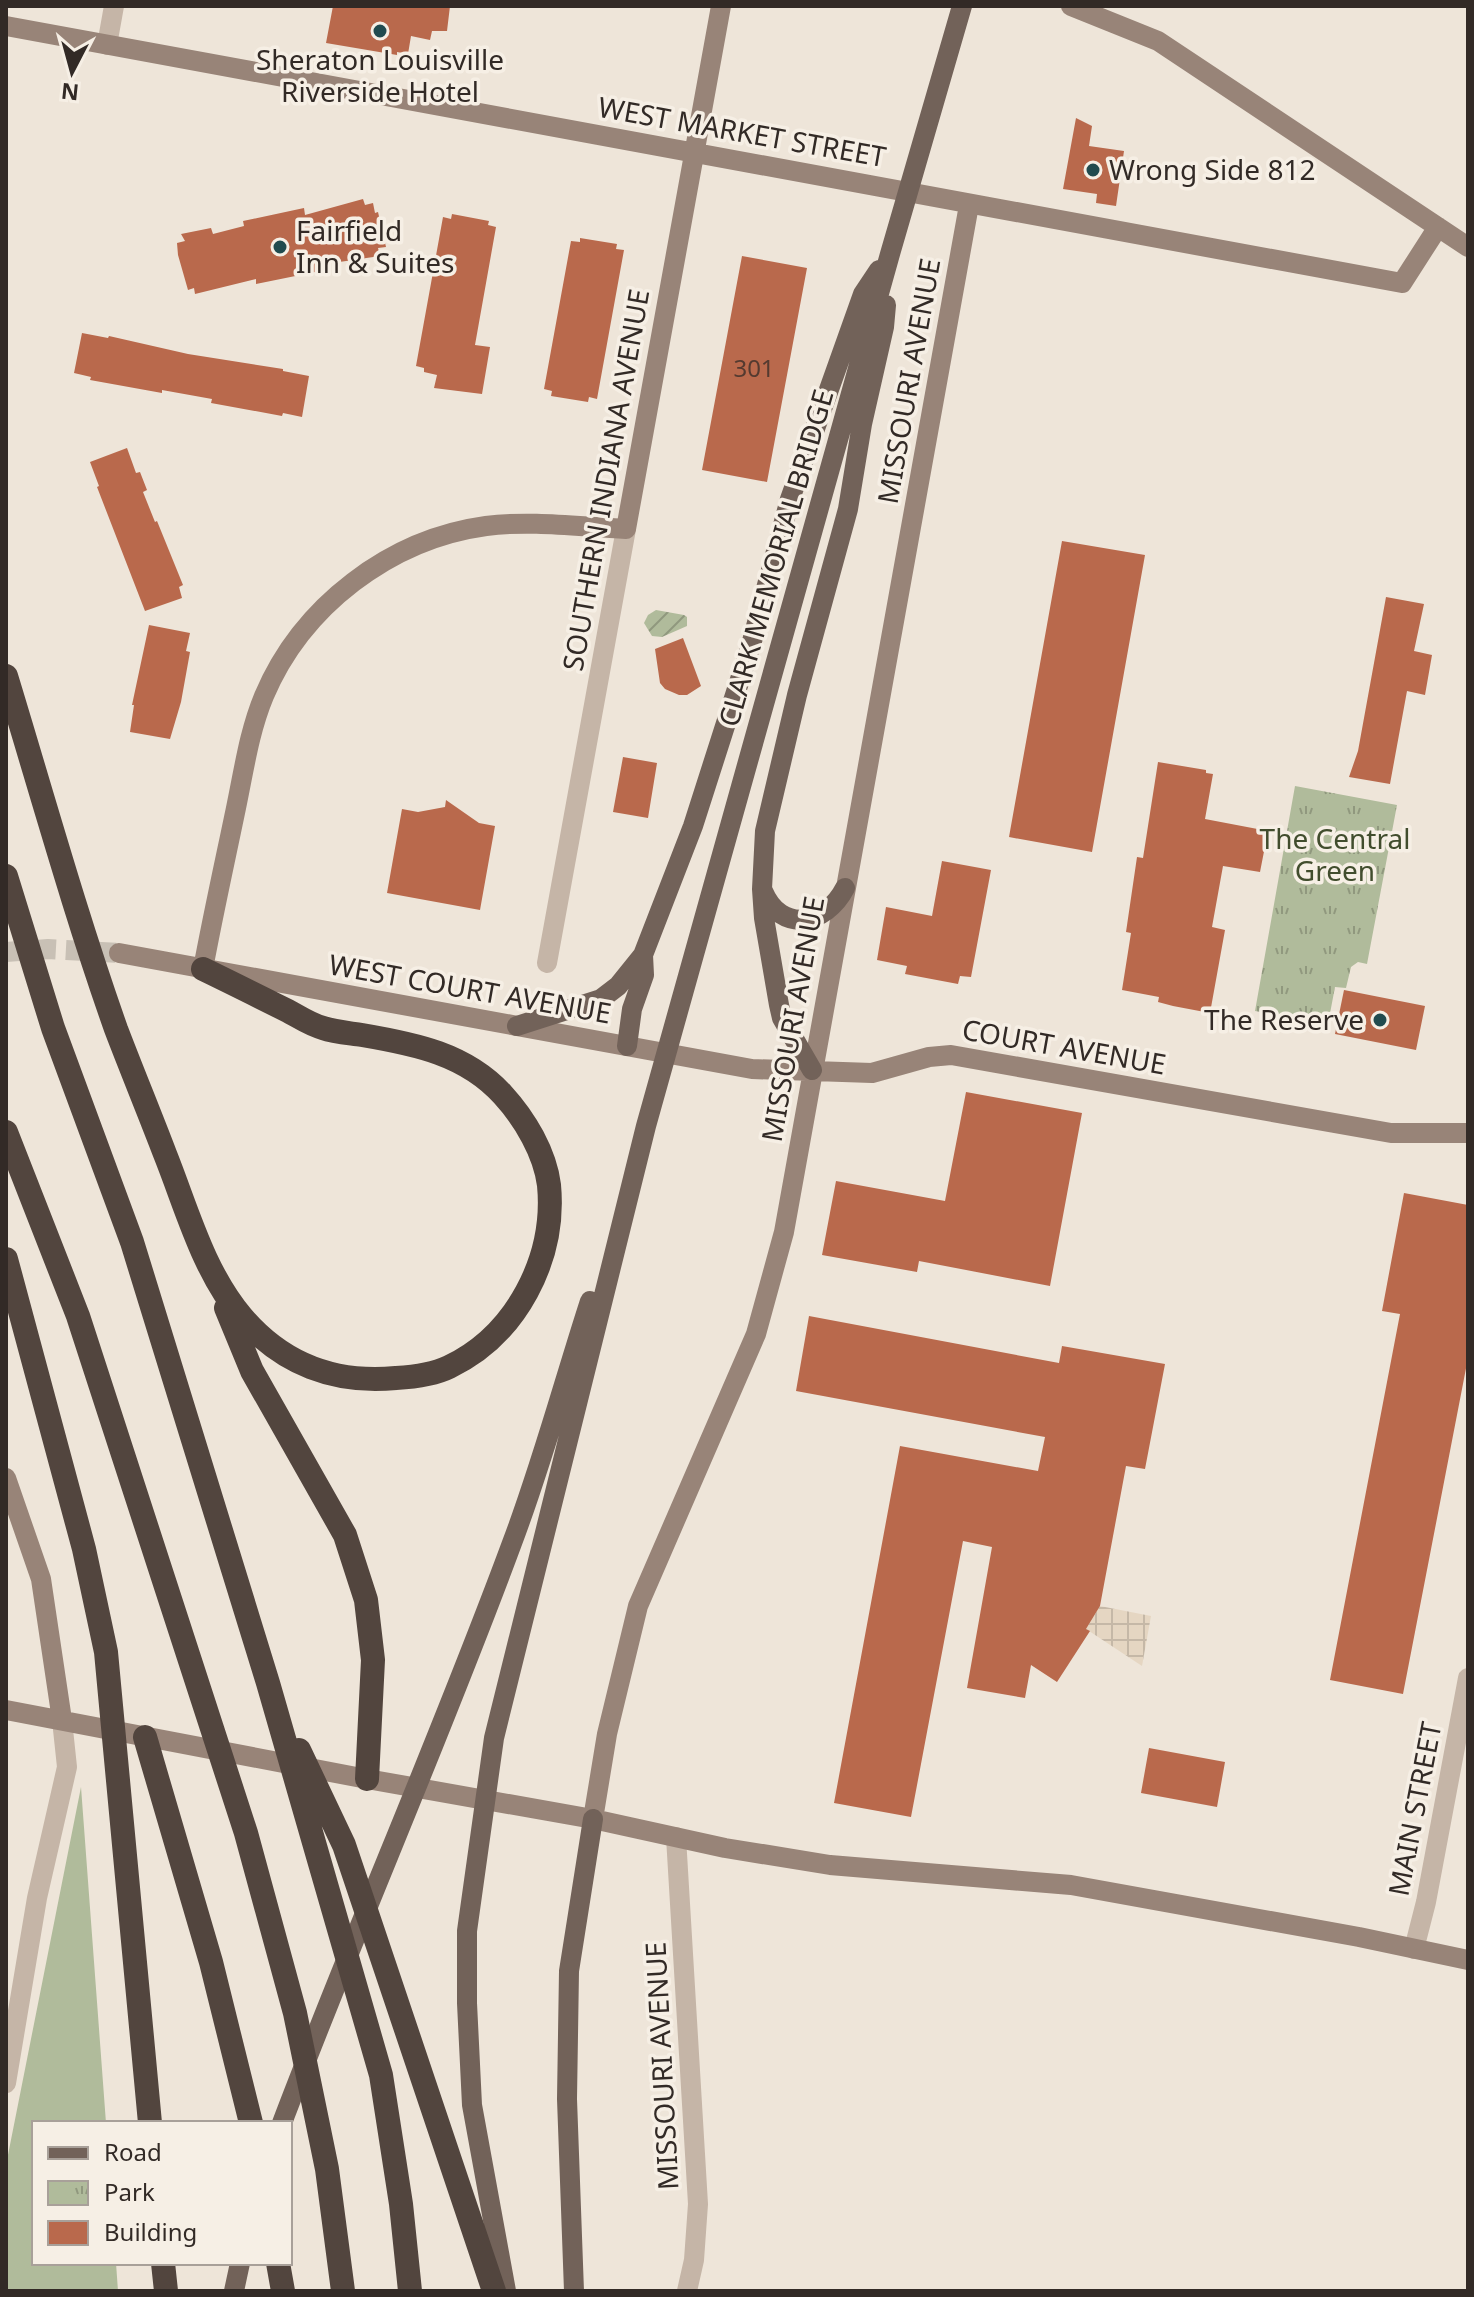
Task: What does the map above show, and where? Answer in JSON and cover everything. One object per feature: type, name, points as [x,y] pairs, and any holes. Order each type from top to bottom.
[{"type":"highway","points":[[6,676],[116,1028],[192,1224],[252,1371],[345,1535],[366,1600],[373,1660],[367,1779]]},
{"type":"highway","points":[[6,876],[53,1028],[132,1242],[268,1683],[381,2075],[401,2204],[410,2291]]},
{"type":"highway","points":[[192,1224],[217,1280],[242,1316],[269,1344],[308,1368],[342,1378],[376,1380],[418,1377],[447,1368],[480,1348],[507,1322],[527,1292],[543,1255],[549,1219],[549,1182],[535,1143],[515,1109],[481,1075],[455,1059],[429,1049],[322,1028],[203,969]]},
{"type":"highway","points":[[6,1132],[78,1316],[246,1833],[295,2013],[327,2169],[343,2291]]},
{"type":"highway","points":[[6,1259],[84,1549],[106,1652],[150,2121]]},
{"type":"highway","points":[[268,1683],[344,1845],[494,2291]]},
{"type":"highway","points":[[145,1737],[211,1962],[251,2121]]},
{"type":"highway","points":[[163,2265],[166,2291]]},
{"type":"highway","points":[[278,2265],[283,2291]]},
{"type":"main road","name":"CLARK MEMORIAL BRIDGE","points":[[646,1126],[962,6]]},
{"type":"main road","points":[[517,1026],[601,999],[618,986],[643,955],[693,826],[751,645],[790,499],[863,294],[890,254]]},
{"type":"main road","points":[[812,1070],[782,1018],[764,918],[765,831],[848,509],[864,410],[884,327],[890,254]]},
{"type":"main road","points":[[762,889],[772,907],[790,918],[801,920],[813,919],[828,912],[845,888]]},
{"type":"main road","points":[[627,1046],[632,1009],[644,975],[643,955]]},
{"type":"main road","points":[[283,2121],[327,2003],[398,1838],[513,1540],[646,1126]]},
{"type":"main road","points":[[506,2291],[472,2105],[467,1931],[475,1859],[494,1738],[646,1126]]},
{"type":"main road","points":[[574,2291],[567,2099],[569,1971],[593,1819]]},
{"type":"main road","points":[[234,2291],[240,2265]]},
{"type":"street","points":[[107,45],[114,6]]},
{"type":"street","name":"SOUTHERN INDIANA AVENUE","points":[[547,963],[721,6]]},
{"type":"street","points":[[1071,6],[1158,41],[1468,247]]},
{"type":"street","name":"WEST MARKET STREET","points":[[6,26],[1402,283],[1438,227]]},
{"type":"street","name":"MISSOURI AVENUE","points":[[593,1819],[607,1734],[638,1606],[756,1334],[784,1232],[969,205]]},
{"type":"street","points":[[203,969],[255,720],[264,695],[283,660],[324,608],[343,590],[386,560],[433,539],[458,532],[509,524],[626,529]]},
{"type":"street","name":"WEST COURT AVENUE","points":[[119,953],[752,1069],[812,1070]]},
{"type":"street","name":"COURT AVENUE","points":[[812,1070],[872,1073],[929,1057],[951,1055],[1391,1133],[1468,1133]]},
{"type":"street","points":[[6,1478],[41,1579],[67,1767],[37,1898],[6,2083]]},
{"type":"street","name":"MAIN STREET","points":[[1414,1949],[1426,1902],[1468,1678]]},
{"type":"street","points":[[6,1710],[830,1865],[1071,1885],[1468,1960]]},
{"type":"street","name":"MISSOURI AVENUE","points":[[676,1837],[698,2204],[694,2260],[687,2291]]},
{"type":"green space","points":[[656,610],[684,615],[687,626],[662,637],[652,636],[644,623],[648,615]]},
{"type":"green space","name":"The Central Green","points":[[1295,786],[1397,805],[1367,964],[1358,962],[1351,967],[1346,988],[1335,987],[1328,1024],[1255,1011]]},
{"type":"green space","points":[[81,1787],[106,2121],[32,2121],[32,2265],[116,2265],[118,2291],[6,2291],[6,2165]]},
{"type":"shaded area","points":[[1100,1606],[1151,1616],[1142,1666],[1086,1629]]},
{"type":"building","name":"Sheraton Louisville Riverside Hotel","points":[[333,6],[450,6],[447,31],[432,31],[430,40],[411,36],[408,54],[397,52],[397,55],[326,43]]},
{"type":"building","name":"Wrong Side 812","points":[[1076,118],[1092,126],[1089,146],[1124,151],[1116,206],[1096,203],[1097,194],[1063,189]]},
{"type":"building","name":"Fairfield Inn & Suites","points":[[363,199],[365,205],[373,203],[375,213],[378,212],[386,247],[378,248],[380,256],[319,265],[320,271],[256,284],[256,279],[195,294],[194,288],[188,290],[178,255],[177,243],[185,241],[181,234],[211,228],[213,234],[244,226],[243,221],[304,208],[305,215]]},
{"type":"building","points":[[452,214],[489,221],[488,225],[496,227],[475,345],[490,347],[482,394],[434,388],[437,375],[416,366],[443,217],[451,219]]},
{"type":"building","points":[[580,238],[617,244],[616,249],[624,250],[597,399],[589,397],[588,402],[551,396],[552,391],[544,389],[571,241],[580,242]]},
{"type":"building","points":[[742,256],[807,268],[767,482],[702,470]]},
{"type":"building","points":[[82,333],[309,376],[302,417],[211,403],[212,399],[162,390],[162,393],[90,380],[91,377],[74,373]]},
{"type":"building","points":[[127,448],[136,473],[140,472],[147,490],[143,492],[183,585],[179,587],[182,598],[145,611],[90,462]]},
{"type":"building","points":[[1062,541],[1145,555],[1092,852],[1009,837]]},
{"type":"building","points":[[1386,597],[1424,604],[1414,651],[1432,655],[1425,695],[1407,691],[1390,784],[1349,777],[1358,751]]},
{"type":"building","points":[[149,625],[190,633],[186,651],[190,652],[181,702],[170,739],[130,732],[132,705]]},
{"type":"building","points":[[683,638],[701,686],[687,695],[679,695],[665,689],[660,683],[655,649]]},
{"type":"building","points":[[623,757],[657,763],[648,818],[613,812]]},
{"type":"building","points":[[1158,762],[1206,770],[1206,773],[1213,774],[1205,819],[1268,831],[1260,872],[1223,866],[1212,927],[1225,930],[1210,1013],[1158,1002],[1159,997],[1122,990],[1131,933],[1126,932],[1137,857],[1143,858]]},
{"type":"building","points":[[446,800],[479,823],[495,826],[480,910],[387,893],[402,809],[418,812],[445,807]]},
{"type":"building","points":[[942,861],[991,870],[971,977],[960,976],[958,984],[905,974],[907,966],[877,960],[886,907],[932,916]]},
{"type":"building","name":"The Reserve","points":[[1344,990],[1425,1006],[1416,1050],[1335,1034]]},
{"type":"building","points":[[966,1092],[1082,1113],[1050,1286],[919,1261],[917,1272],[822,1255],[836,1181],[945,1201]]},
{"type":"building","points":[[1404,1193],[1468,1205],[1468,1358],[1403,1694],[1330,1680],[1400,1314],[1382,1311]]},
{"type":"building","points":[[809,1316],[1059,1363],[1062,1346],[1165,1364],[1145,1469],[1126,1466],[1100,1606],[1086,1629],[1090,1631],[1057,1682],[1031,1665],[1025,1698],[967,1688],[992,1547],[963,1541],[911,1817],[834,1803],[900,1446],[1038,1471],[1045,1437],[796,1391]]},
{"type":"building","points":[[1149,1748],[1225,1762],[1217,1807],[1141,1793]]},
{"type":"tunnel","points":[[6,952],[48,949],[119,953]]},
{"type":"place","name":"Sheraton Louisville Riverside Hotel","points":[[380,31]]},
{"type":"place","name":"Wrong Side 812","points":[[1093,170]]},
{"type":"place","name":"Fairfield Inn & Suites","points":[[280,247]]},
{"type":"place","name":"The Reserve","points":[[1380,1020]]}]
